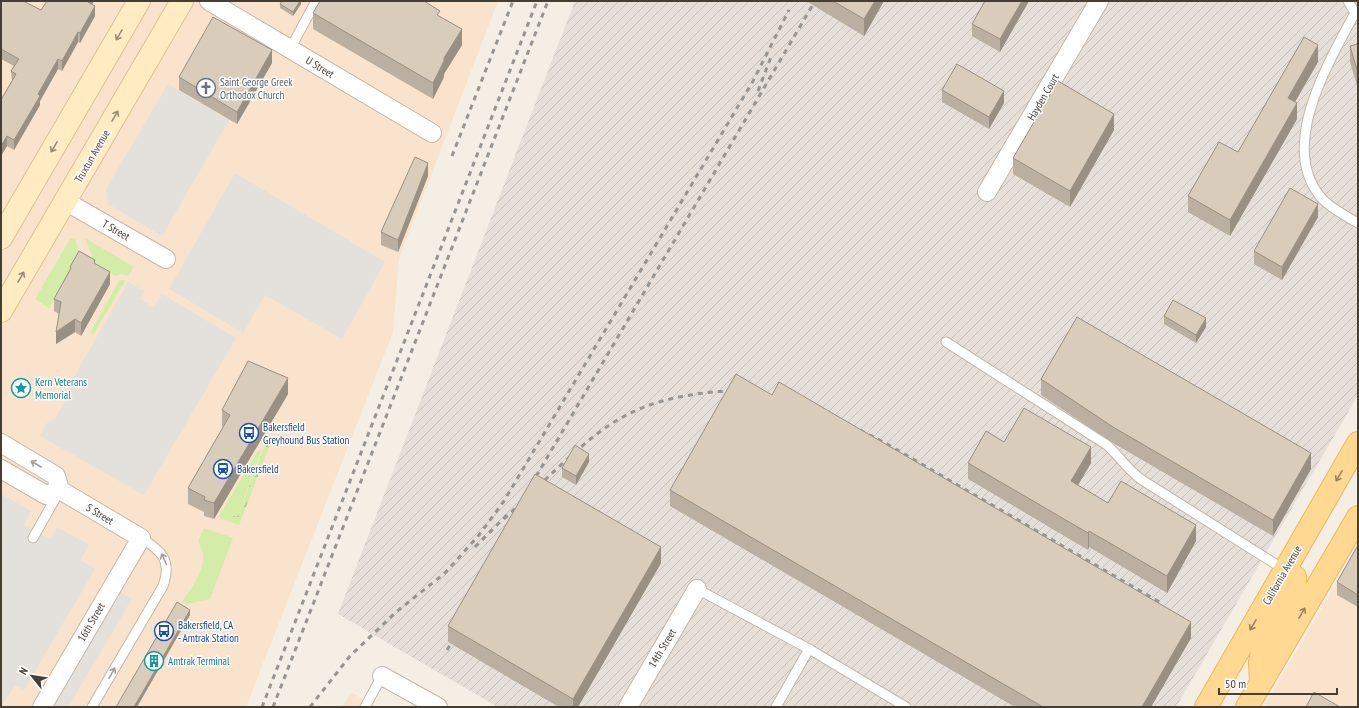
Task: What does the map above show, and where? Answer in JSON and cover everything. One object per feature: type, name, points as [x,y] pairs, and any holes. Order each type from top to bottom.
[{"type":"main road","points":[[1,238],[139,1]]},
{"type":"main road","name":"Truxtun Avenue","points":[[1,311],[182,1]]},
{"type":"main road","name":"California Avenue","points":[[1206,707],[1358,442]]},
{"type":"main road","points":[[1247,707],[1358,517]]},
{"type":"main road","points":[[1262,683],[1260,662],[1262,652],[1295,584],[1295,577],[1285,570]]},
{"type":"street","name":"U Street","points":[[209,1],[432,133]]},
{"type":"street","name":"Hayden Court","points":[[987,192],[1099,1]]},
{"type":"street","name":"T Street","points":[[65,201],[166,259]]},
{"type":"street","points":[[1,443],[56,476],[60,490],[46,495],[1,469]]},
{"type":"street","name":"S Street","points":[[60,490],[141,538]]},
{"type":"street","name":"16th Street","points":[[42,707],[141,538]]},
{"type":"street","name":"14th Street","points":[[628,707],[697,589]]},
{"type":"street","points":[[382,676],[438,707]]},
{"type":"lane","points":[[290,49],[316,1]]},
{"type":"lane","points":[[1348,1],[1357,12],[1325,69],[1306,125],[1304,155],[1307,173],[1319,195],[1358,223]]},
{"type":"lane","points":[[946,342],[1107,445],[1121,458],[1131,471],[1142,480],[1285,570]]},
{"type":"lane","points":[[33,538],[60,490]]},
{"type":"lane","points":[[92,707],[163,586],[168,573],[165,560],[159,549],[141,538]]},
{"type":"lane","points":[[697,589],[809,650],[906,707]]},
{"type":"lane","points":[[776,707],[809,650]]},
{"type":"lane","points":[[365,707],[382,676]]},
{"type":"shaded area","points":[[1,1],[498,1],[399,259],[393,332],[246,707],[1,707]]},
{"type":"shaded area","points":[[575,1],[1358,1],[1358,395],[1176,707],[498,707],[338,614]]},
{"type":"shaded area","points":[[168,84],[229,120],[162,236],[108,204],[106,189]]},
{"type":"shaded area","points":[[235,173],[385,262],[342,339],[265,295],[243,333],[169,289]]},
{"type":"shaded area","points":[[128,282],[144,291],[140,299],[154,307],[162,294],[236,338],[144,495],[40,436],[47,423],[55,419],[65,400],[65,393]]},
{"type":"shaded area","points":[[1,494],[31,511],[24,525],[51,539],[57,527],[89,545],[80,560],[95,569],[24,690],[15,685],[1,707]]},
{"type":"shaded area","points":[[1358,546],[1358,707],[1264,707]]},
{"type":"shaded area","points":[[119,591],[132,599],[68,707],[51,707]]},
{"type":"shaded area","points":[[351,692],[376,707],[342,707]]},
{"type":"green space","points":[[75,238],[81,257],[49,308],[35,299],[70,239]]},
{"type":"green space","points":[[85,238],[134,267],[128,276],[122,274],[115,276],[95,264]]},
{"type":"green space","points":[[119,281],[125,281],[93,335],[90,333]]},
{"type":"green space","points":[[267,440],[271,442],[239,525],[222,519],[226,513],[237,517]]},
{"type":"green space","points":[[262,449],[237,517],[226,513],[222,519],[219,516],[257,452]]},
{"type":"green space","points":[[204,528],[233,538],[210,599],[187,604],[182,602],[196,581],[202,565],[202,549],[198,541]]},
{"type":"building","points":[[1,1],[23,1],[41,10],[47,1],[88,1],[95,6],[80,33],[78,32],[62,61],[58,59],[38,94],[40,96],[14,140],[7,136],[1,146],[1,100],[16,74],[11,71],[19,59],[1,49]]},
{"type":"building","points":[[282,1],[300,1],[293,12],[280,4]]},
{"type":"building","points":[[320,1],[424,1],[440,11],[437,15],[462,29],[444,58],[444,61],[433,83],[313,13]]},
{"type":"building","points":[[833,1],[875,1],[864,19]]},
{"type":"building","points":[[985,1],[1022,1],[1000,39],[972,24]]},
{"type":"building","points":[[213,17],[272,50],[237,112],[179,77]]},
{"type":"building","points":[[1304,37],[1318,45],[1288,98],[1297,103],[1230,220],[1188,196],[1219,142],[1238,152]]},
{"type":"building","points":[[1358,44],[1358,73],[1350,46]]},
{"type":"building","points":[[957,64],[1004,91],[989,117],[942,90]]},
{"type":"building","points":[[1058,81],[1114,114],[1070,191],[1013,158]]},
{"type":"building","points":[[415,157],[428,163],[398,240],[381,232]]},
{"type":"building","points":[[1290,188],[1318,204],[1282,267],[1254,251]]},
{"type":"building","points":[[79,251],[95,260],[94,263],[110,272],[81,323],[75,319],[56,332],[61,302],[54,299]]},
{"type":"building","points":[[1173,300],[1206,318],[1196,335],[1164,316]]},
{"type":"building","points":[[1077,317],[1311,453],[1273,520],[1113,427],[1041,379]]},
{"type":"building","points":[[248,361],[288,378],[214,503],[204,500],[205,497],[188,488],[230,415],[222,410]]},
{"type":"building","points":[[736,374],[772,395],[779,382],[1191,622],[1142,707],[1043,707],[670,490]]},
{"type":"building","points":[[1024,408],[1091,447],[1071,481],[1108,503],[1121,481],[1196,525],[1167,576],[1089,531],[1088,533],[968,463],[986,431],[1004,442]]},
{"type":"building","points":[[575,445],[589,454],[576,476],[562,468]]},
{"type":"building","points":[[535,474],[661,547],[573,699],[448,626]]},
{"type":"building","points":[[1358,545],[1358,595],[1337,582]]},
{"type":"building","name":"Amtrak Terminal","points":[[177,602],[190,610],[134,707],[116,707]]},
{"type":"building","points":[[1314,692],[1340,707],[1306,707]]},
{"type":"railway","points":[[452,156],[513,1]]},
{"type":"railway","points":[[262,707],[537,1]]},
{"type":"railway","points":[[273,707],[548,1]]},
{"type":"railway","points":[[531,485],[815,1]]},
{"type":"railway","points":[[310,707],[350,656],[395,613],[445,573],[479,535],[504,501],[753,81],[789,10]]},
{"type":"railway","points":[[758,91],[771,57]]},
{"type":"railway","points":[[537,487],[587,442],[621,418],[639,409],[691,395],[731,391],[737,392]]},
{"type":"railway","points":[[860,430],[887,444],[1161,603]]},
{"type":"railway","points":[[504,519],[523,501]]},
{"type":"railway","points":[[475,547],[508,514]]},
{"type":"railway","points":[[447,650],[456,635]]},
{"type":"place","name":"Saint George Greek Orthodox Church","points":[[206,88]]},
{"type":"place","name":"Kern Veterans Memorial","points":[[21,388]]},
{"type":"place","name":"Bakersfield Greyhound Bus Station","points":[[249,433]]},
{"type":"place","name":"Bakersfield","points":[[223,469]]},
{"type":"place","name":"Bakersfield, CA - Amtrak Station","points":[[164,631]]},
{"type":"place","name":"Amtrak Terminal","points":[[154,661]]}]
